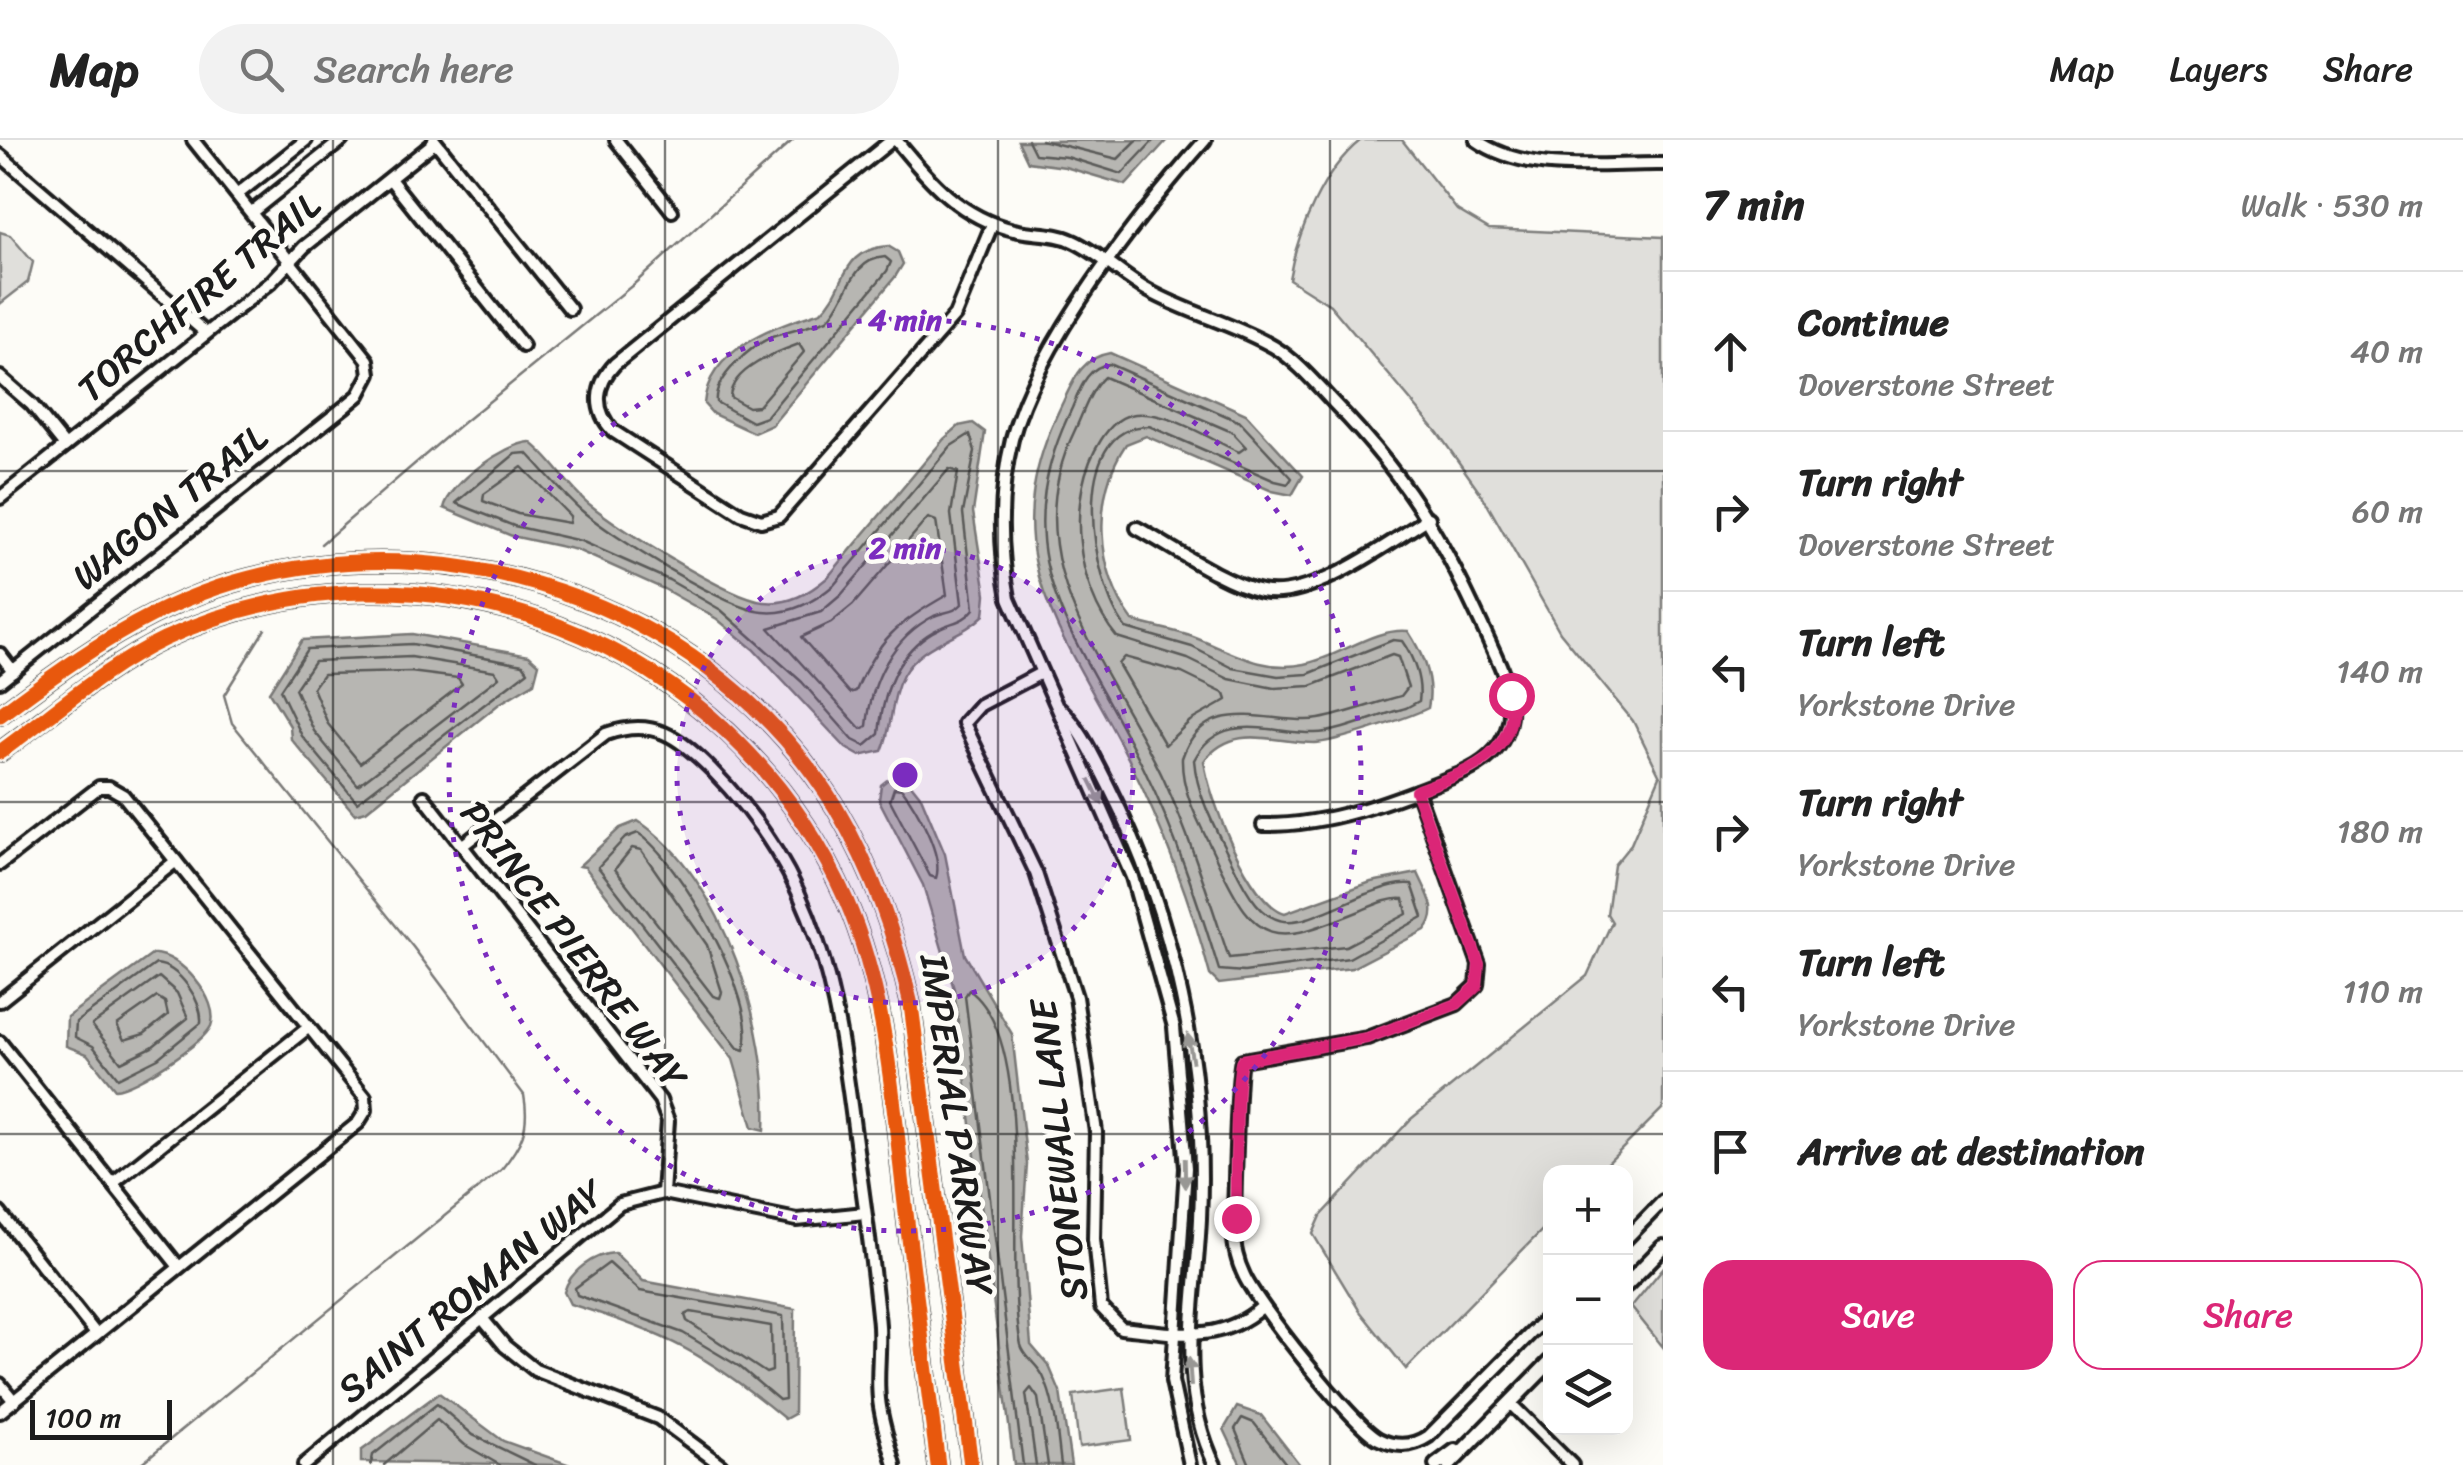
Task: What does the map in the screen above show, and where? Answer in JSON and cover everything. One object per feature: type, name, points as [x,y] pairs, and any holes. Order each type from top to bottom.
[{"type":"main road","name":"IMPERIAL PARKWAY","points":[[0,715],[120,630],[183,600],[250,578],[327,564],[391,560],[492,570],[560,590],[627,619],[689,655],[740,696],[794,754],[834,806],[870,872],[895,934],[911,1005],[972,1465]]},
{"type":"main road","name":"IMPERIAL PARKWAY","points":[[0,752],[93,683],[163,640],[238,612],[310,596],[444,596],[517,611],[614,650],[705,709],[762,766],[810,830],[846,900],[870,967],[895,1116],[938,1465]]},
{"type":"street","points":[[194,140],[292,263]]},
{"type":"street","points":[[238,194],[306,140]]},
{"type":"street","points":[[252,212],[342,140]]},
{"type":"street","points":[[616,140],[672,211]]},
{"type":"street","points":[[992,224],[960,308],[780,516],[761,520],[741,514],[612,431],[602,416],[598,398],[602,380],[615,364],[894,140],[943,195],[992,224],[1066,237],[1147,290],[1285,355],[1379,449],[1428,518],[1504,675],[1512,716],[1507,736],[1486,761],[1416,791],[1310,824],[1263,825]]},
{"type":"street","points":[[1190,1465],[1172,1382],[1172,1332],[1186,1168],[1174,1027],[1132,877],[1009,598],[1002,558],[1005,479],[1013,437],[1038,376],[1166,184],[1205,140]]},
{"type":"street","points":[[1476,140],[1499,155],[1526,162],[1663,164]]},
{"type":"street","points":[[435,141],[570,308]]},
{"type":"street","name":"TORCHFIRE TRAIL","points":[[0,498],[292,263],[304,247],[435,141]]},
{"type":"street","points":[[0,155],[206,333]]},
{"type":"street","points":[[390,180],[523,346]]},
{"type":"street","name":"WAGON TRAIL","points":[[0,681],[360,395],[370,374],[368,360],[292,263]]},
{"type":"street","points":[[0,377],[32,405],[65,446]]},
{"type":"street","points":[[1137,528],[1250,588],[1281,592],[1355,564],[1428,518]]},
{"type":"street","points":[[0,654],[13,671]]},
{"type":"street","name":"STONEWALL LANE","points":[[1041,673],[969,713],[964,723],[966,734],[1036,874],[1076,997],[1096,1132],[1094,1239],[1102,1307],[1121,1328],[1172,1332]]},
{"type":"street","points":[[1056,704],[1088,745],[1134,842],[1173,956],[1184,1006],[1200,1149],[1200,1216],[1190,1333],[1193,1403],[1204,1443],[1216,1465]]},
{"type":"street","points":[[463,845],[606,734],[634,726],[657,728],[695,753],[766,836],[798,888],[837,1000],[879,1323],[879,1399],[895,1465]]},
{"type":"street","points":[[0,864],[90,793],[109,786],[123,795],[365,1098],[366,1110],[358,1123],[0,1412]]},
{"type":"street","points":[[1416,791],[1479,964],[1477,986],[1457,1004],[1378,1034],[1242,1060],[1236,1077],[1240,1105],[1234,1239],[1241,1270],[1262,1307],[1365,1429],[1375,1438],[1406,1446],[1430,1436],[1543,1321]]},
{"type":"street","name":"PRINCE PIERRE WAY","points":[[424,797],[660,1100],[668,1120],[664,1193]]},
{"type":"street","points":[[0,1001],[176,861]]},
{"type":"street","points":[[113,1184],[309,1027]]},
{"type":"street","points":[[0,1042],[180,1267]]},
{"type":"street","name":"SAINT ROMAN WAY","points":[[304,1465],[620,1204],[664,1193],[797,1220],[865,1213]]},
{"type":"street","points":[[1633,1231],[1663,1201]]},
{"type":"street","points":[[0,1213],[96,1334]]},
{"type":"street","points":[[1633,1278],[1663,1247]]},
{"type":"street","points":[[1172,1332],[1227,1331],[1262,1307]]},
{"type":"street","points":[[482,1318],[504,1346],[534,1370],[658,1418],[721,1465]]},
{"type":"street","points":[[1449,1465],[1543,1369]]},
{"type":"street","points":[[0,1384],[14,1401]]},
{"type":"street","points":[[1510,1403],[1572,1465]]},
{"type":"street","points":[[1436,1465],[1481,1432]]},
{"type":"shaded area","points":[[1361,140],[1402,140],[1457,210],[1489,229],[1663,237],[1663,1108],[1606,1165],[1543,1165],[1543,1229],[1406,1369],[1359,1310],[1313,1234],[1321,1216],[1411,1119],[1587,976],[1612,922],[1607,914],[1614,865],[1631,844],[1660,776],[1633,721],[1560,632],[1482,495],[1438,433],[1330,305],[1289,279],[1298,242],[1314,204],[1347,153]]},
{"type":"shaded area","points":[[0,232],[10,235],[33,262],[28,282],[0,304]]},
{"type":"shaded area","points":[[1663,1268],[1663,1347],[1633,1310]]},
{"type":"shaded area","points":[[1124,1388],[1131,1440],[1079,1447],[1073,1395]]},
{"type":"water","points":[[1167,140],[1126,185],[1065,167],[1028,162],[1018,141]]},
{"type":"water","points":[[888,246],[898,252],[903,264],[895,277],[772,425],[754,433],[713,414],[704,404],[708,385],[731,354],[766,332],[821,312],[852,262],[872,249]]},
{"type":"water","points":[[1110,353],[1246,414],[1303,476],[1292,495],[1272,491],[1146,436],[1126,444],[1107,486],[1102,533],[1111,580],[1133,621],[1275,666],[1305,664],[1395,631],[1408,631],[1423,658],[1430,687],[1428,708],[1324,742],[1242,738],[1216,749],[1204,761],[1222,823],[1245,870],[1271,905],[1285,913],[1371,882],[1418,873],[1432,909],[1430,923],[1425,930],[1352,968],[1219,984],[1210,975],[1185,893],[1153,812],[1043,591],[1033,550],[1032,507],[1040,459],[1079,372],[1091,360]]},
{"type":"water","points":[[973,423],[985,432],[973,512],[986,594],[984,615],[911,664],[899,684],[882,751],[860,756],[846,748],[753,649],[717,619],[664,589],[577,550],[512,536],[444,508],[456,487],[480,466],[530,442],[589,504],[648,545],[726,589],[764,602],[782,602],[806,593],[827,578],[944,439],[959,426]]},
{"type":"water","points":[[412,634],[529,655],[539,664],[534,683],[499,704],[366,811],[355,814],[291,739],[290,726],[269,692],[302,640]]},
{"type":"water","points":[[891,777],[906,778],[921,797],[945,854],[965,955],[1012,1034],[1027,1164],[1022,1236],[1031,1345],[1049,1366],[1060,1392],[1071,1465],[1014,1465],[954,989],[923,885],[879,800],[881,785]]},
{"type":"water","points":[[638,821],[669,846],[695,879],[736,960],[760,1048],[765,1130],[753,1127],[733,1059],[585,867],[579,866],[620,828]]},
{"type":"water","points":[[153,954],[174,961],[196,980],[210,1004],[211,1026],[167,1064],[115,1089],[87,1054],[66,1046],[67,1017]]},
{"type":"water","points":[[615,1253],[643,1281],[795,1309],[794,1414],[785,1419],[685,1348],[570,1304],[564,1292],[577,1271],[599,1257]]},
{"type":"water","points":[[439,1393],[503,1441],[570,1465],[361,1462],[361,1451]]},
{"type":"water","points":[[1237,1407],[1261,1415],[1300,1465],[1241,1465],[1224,1429]]},
{"type":"waterway","points":[[321,544],[634,284],[793,140]]},
{"type":"waterway","points":[[139,1465],[501,1170],[519,1144],[525,1126],[524,1095],[413,947],[232,723],[224,695],[265,629]]},
{"type":"cycle path","points":[[0,715],[88,652],[181,601],[250,578],[333,564],[417,563],[500,574],[580,598],[656,634],[725,682],[786,740],[836,808],[872,879],[898,953],[911,1005],[971,1465]]},
{"type":"cycle path","points":[[0,752],[100,677],[164,639],[263,605],[364,592],[464,600],[559,626],[648,671],[727,732],[794,809],[846,900],[860,936],[880,1011],[892,1088],[938,1465]]},
{"type":"route","points":[[1236,1218],[1240,1105],[1236,1077],[1242,1060],[1267,1052],[1367,1038],[1457,1004],[1471,996],[1477,986],[1479,964],[1416,791],[1476,767],[1495,753],[1510,726],[1511,695]]}]
